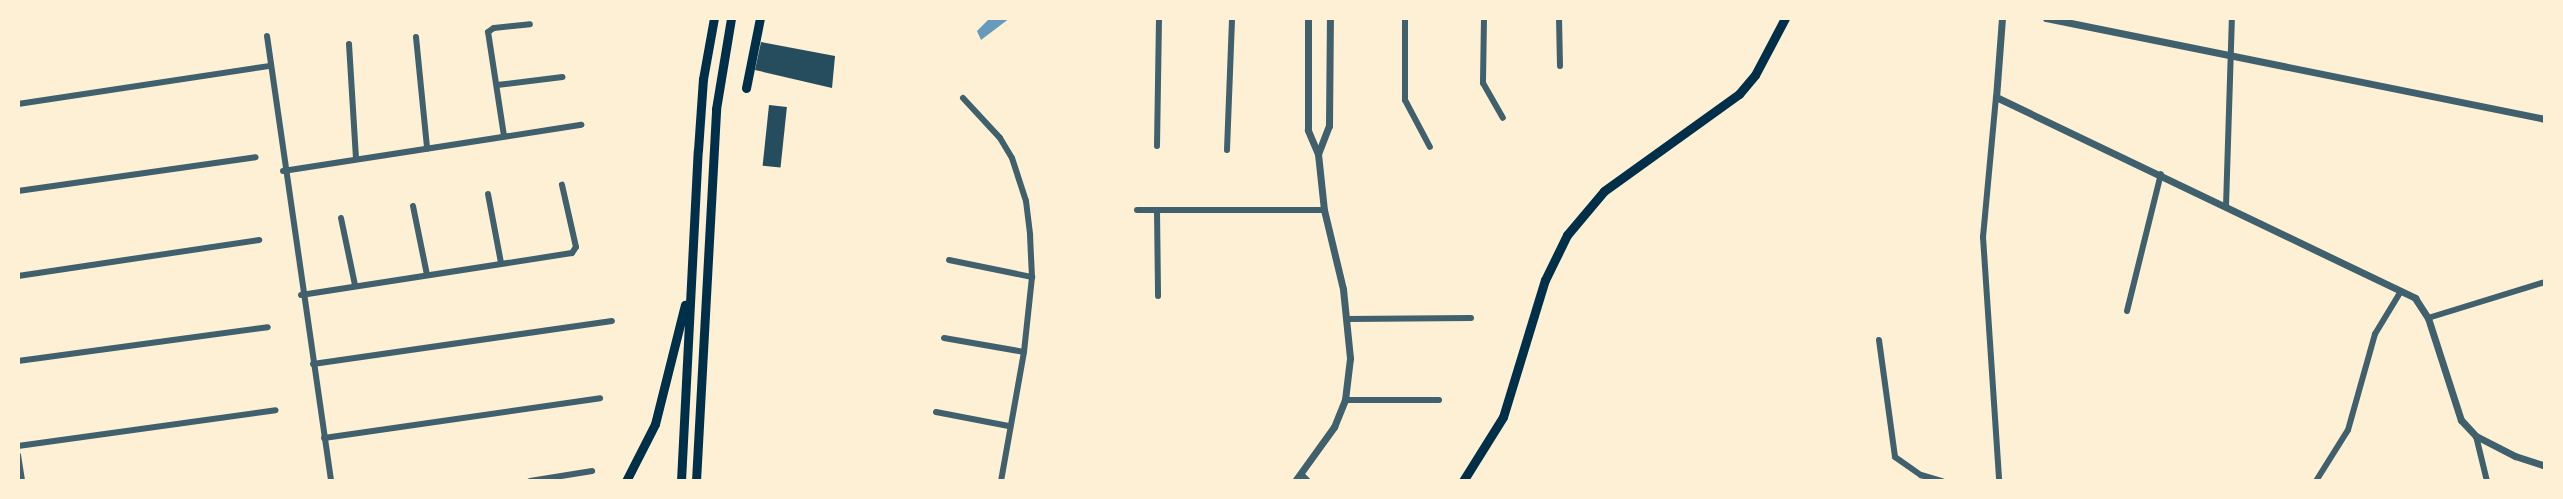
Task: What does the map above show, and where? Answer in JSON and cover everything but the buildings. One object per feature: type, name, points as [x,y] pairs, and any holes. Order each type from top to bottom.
[{"type":"main road","points":[[681,481],[690,283],[703,79],[714,18]]},
{"type":"main road","points":[[696,481],[716,110],[731,18]]},
{"type":"main road","points":[[746,88],[760,18]]},
{"type":"main road","points":[[1463,481],[1503,417],[1545,280],[1567,235],[1604,191],[1739,94],[1755,75],[1785,18]]},
{"type":"main road","points":[[626,481],[656,424],[690,283]]},
{"type":"street","points":[[1157,146],[1159,18]]},
{"type":"street","points":[[1227,150],[1232,18]]},
{"type":"street","points":[[1295,481],[1323,446],[1345,400],[1350,358],[1347,320],[1324,210],[1318,154],[1308,130],[1308,18]]},
{"type":"street","points":[[1318,154],[1329,126],[1330,18]]},
{"type":"street","points":[[1405,18],[1405,100],[1430,147]]},
{"type":"street","points":[[1484,18],[1483,83],[1503,118]]},
{"type":"street","points":[[1559,18],[1560,66]]},
{"type":"street","points":[[1999,481],[1983,237],[2002,18]]},
{"type":"street","points":[[2046,18],[2545,119]]},
{"type":"street","points":[[2226,206],[2232,18]]},
{"type":"street","points":[[504,136],[489,30],[530,24]]},
{"type":"street","points":[[267,36],[283,171],[330,481]]},
{"type":"street","points":[[416,38],[427,148]]},
{"type":"street","points":[[349,44],[357,159]]},
{"type":"street","points":[[18,104],[270,66]]},
{"type":"street","points":[[497,85],[563,77]]},
{"type":"street","points":[[1996,97],[2161,174],[2415,298],[2428,318],[2453,403],[2461,420],[2476,436],[2515,456],[2545,466]]},
{"type":"street","points":[[963,98],[1000,138],[1020,177],[1030,235],[1032,277],[1024,352],[1001,481]]},
{"type":"street","points":[[283,171],[581,125]]},
{"type":"street","points":[[18,191],[256,157]]},
{"type":"street","points":[[2127,311],[2161,174]]},
{"type":"street","points":[[301,295],[575,250],[562,185]]},
{"type":"street","points":[[488,194],[501,263]]},
{"type":"street","points":[[413,206],[427,275]]},
{"type":"street","points":[[1137,210],[1324,210]]},
{"type":"street","points":[[1157,210],[1158,296]]},
{"type":"street","points":[[341,218],[355,285]]},
{"type":"street","points":[[18,276],[259,240]]},
{"type":"street","points":[[949,260],[1032,277]]},
{"type":"street","points":[[2428,318],[2545,282]]},
{"type":"street","points":[[2316,481],[2348,430],[2375,334],[2401,291]]},
{"type":"street","points":[[1347,320],[1471,318]]},
{"type":"street","points":[[313,364],[612,321]]},
{"type":"street","points":[[18,361],[268,327]]},
{"type":"street","points":[[944,338],[1024,352]]},
{"type":"street","points":[[1879,340],[1894,457],[1921,475],[1942,481]]},
{"type":"street","points":[[324,438],[600,398]]},
{"type":"street","points":[[1345,400],[1438,400]]},
{"type":"street","points":[[18,446],[276,410]]},
{"type":"street","points":[[936,412],[1010,426]]},
{"type":"street","points":[[2476,436],[2487,481]]},
{"type":"street","points":[[18,455],[22,481]]},
{"type":"street","points":[[530,481],[592,471]]},
{"type":"street","points":[[1302,475],[1308,481]]},
{"type":"water","points":[[990,18],[1010,18],[981,40],[977,31]]}]
